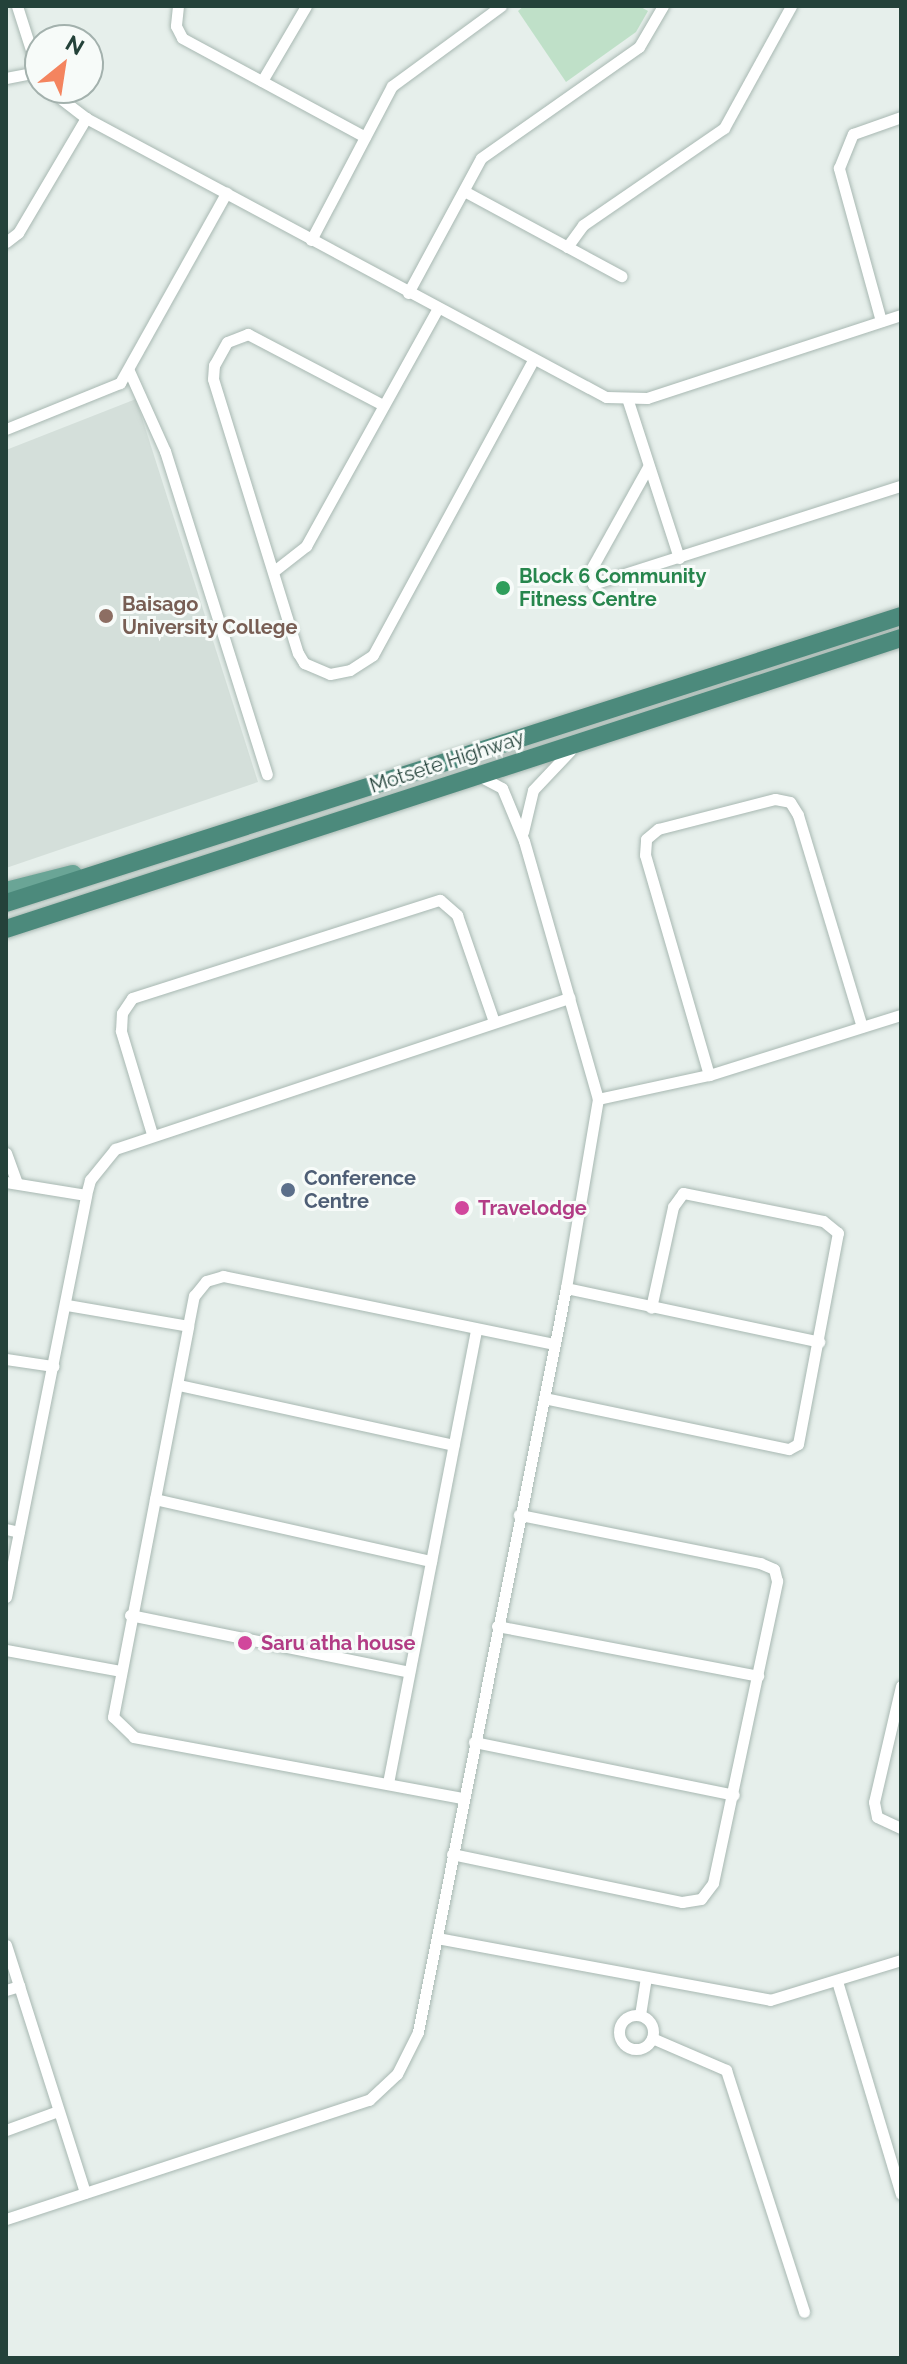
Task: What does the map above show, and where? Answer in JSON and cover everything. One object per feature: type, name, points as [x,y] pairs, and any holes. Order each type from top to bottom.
[{"type":"highway","name":"Motsete Highway","points":[[6,903],[901,616]]},
{"type":"highway","name":"Motsete Highway","points":[[6,931],[901,638]]},
{"type":"main road","points":[[6,891],[182,846]]},
{"type":"street","points":[[17,6],[24,29]]},
{"type":"street","points":[[178,6],[176,26],[182,38],[365,137]]},
{"type":"street","points":[[262,81],[306,6]]},
{"type":"street","points":[[311,240],[392,86],[501,6]]},
{"type":"street","points":[[408,293],[486,153],[639,47],[663,6]]},
{"type":"street","points":[[567,247],[583,225],[724,128],[791,6]]},
{"type":"street","points":[[68,104],[86,118],[589,391],[628,401],[901,315]]},
{"type":"street","points":[[881,321],[839,168],[853,134],[901,117]]},
{"type":"street","points":[[6,242],[18,233],[86,118]]},
{"type":"street","points":[[464,191],[621,276]]},
{"type":"street","points":[[6,429],[113,387],[129,371],[226,193]]},
{"type":"street","points":[[274,571],[306,546],[438,308]]},
{"type":"street","points":[[383,405],[248,334],[238,334],[220,352],[213,379],[304,663],[330,674],[364,663],[373,655],[533,360]]},
{"type":"street","points":[[129,371],[165,451],[267,774]]},
{"type":"street","points":[[628,401],[679,558]]},
{"type":"street","points":[[648,467],[590,581],[599,585],[901,486]]},
{"type":"street","points":[[524,841],[522,821],[533,790],[577,744]]},
{"type":"street","points":[[6,2219],[356,2105],[383,2091],[418,2032],[462,1798],[566,1288],[598,1099],[524,841],[502,788],[475,776]]},
{"type":"street","points":[[709,1075],[645,855],[646,839],[658,829],[775,799],[790,802],[798,815],[862,1027]]},
{"type":"street","points":[[152,1134],[121,1021],[132,998],[162,988],[440,900],[457,915],[494,1022]]},
{"type":"street","points":[[6,1597],[12,1531],[67,1305],[86,1195],[90,1180],[115,1149],[152,1134],[570,998]]},
{"type":"street","points":[[598,1099],[709,1075],[901,1015]]},
{"type":"street","points":[[6,1153],[11,1182],[86,1195]]},
{"type":"street","points":[[544,1398],[789,1449],[803,1437],[839,1239],[836,1228],[690,1192],[674,1201],[651,1308]]},
{"type":"street","points":[[462,1798],[134,1737],[113,1717],[130,1615],[179,1385],[194,1296],[206,1281],[223,1276],[554,1344]]},
{"type":"street","points":[[566,1288],[819,1342]]},
{"type":"street","points":[[67,1305],[188,1326]]},
{"type":"street","points":[[388,1783],[476,1329]]},
{"type":"street","points":[[6,1359],[53,1366]]},
{"type":"street","points":[[179,1385],[454,1445]]},
{"type":"street","points":[[155,1499],[431,1561]]},
{"type":"street","points":[[452,1854],[682,1902],[701,1899],[713,1883],[777,1581],[774,1569],[519,1515]]},
{"type":"street","points":[[130,1615],[409,1672]]},
{"type":"street","points":[[497,1626],[758,1676]]},
{"type":"street","points":[[6,1650],[120,1671]]},
{"type":"street","points":[[901,1686],[899,1710],[874,1802],[877,1817],[901,1828]]},
{"type":"street","points":[[474,1742],[734,1795]]},
{"type":"street","points":[[437,1938],[770,2000],[901,1960]]},
{"type":"street","points":[[6,1945],[85,2193]]},
{"type":"street","points":[[640,2015],[646,1978]]},
{"type":"street","points":[[837,1981],[901,2194]]},
{"type":"street","points":[[6,1990],[19,1986]]},
{"type":"street","points":[[640,2015],[650,2021],[652,2038],[634,2049],[620,2040],[624,2019],[640,2015]]},
{"type":"street","points":[[652,2038],[726,2070],[804,2312]]},
{"type":"street","points":[[6,2130],[58,2111]]},
{"type":"shaded area","name":"Baisago University College","points":[[136,399],[258,782],[6,868],[6,450]]},
{"type":"green space","points":[[524,6],[639,6],[648,11],[636,32],[566,82],[518,11]]},
{"type":"place","name":"Block 6 Community Fitness Centre","points":[[503,588]]},
{"type":"place","name":"Baisago University College","points":[[106,616]]},
{"type":"place","name":"Conference Centre","points":[[288,1190]]},
{"type":"place","name":"Travelodge","points":[[462,1208]]},
{"type":"place","name":"Saru atha house","points":[[245,1643]]}]
